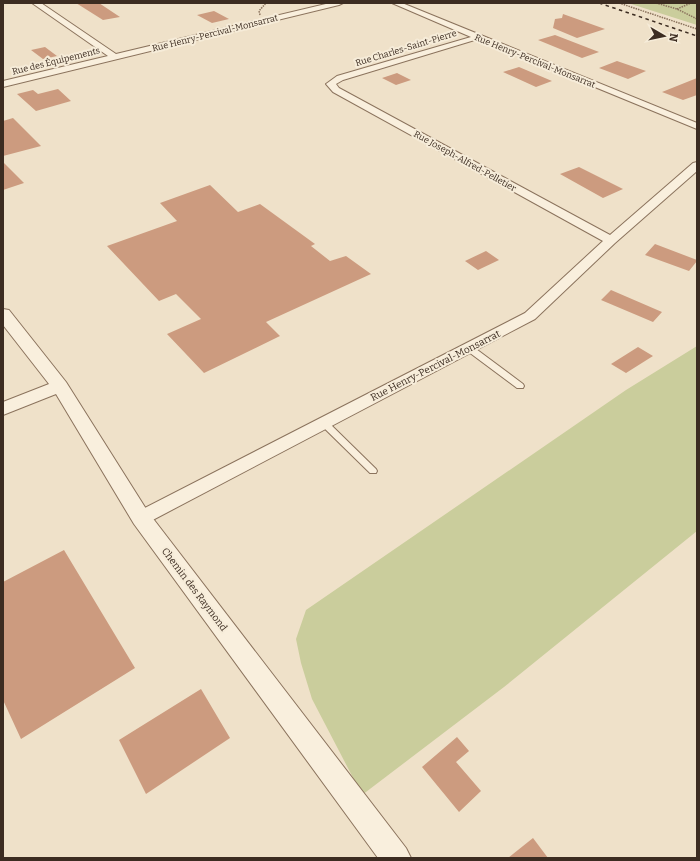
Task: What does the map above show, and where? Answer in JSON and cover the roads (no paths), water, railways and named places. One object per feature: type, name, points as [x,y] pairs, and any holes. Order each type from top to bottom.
[{"type":"street","name":"Rue des Équipements","points":[[36,3],[115,58]]},
{"type":"street","name":"Rue Henry-Percival-Monsarrat","points":[[115,58],[339,3]]},
{"type":"street","name":"Rue Henry-Percival-Monsarrat","points":[[396,3],[697,126]]},
{"type":"street","name":"Rue Charles-Saint-Pierre","points":[[340,78],[478,37]]},
{"type":"street","name":"Rue des Équipements","points":[[3,84],[115,58]]},
{"type":"street","name":"Rue Joseph-Alfred-Pelletier","points":[[340,78],[330,84],[336,90],[612,240]]},
{"type":"street","name":"Rue Henry-Percival-Monsarrat","points":[[141,518],[530,316],[612,240],[697,165]]},
{"type":"street","name":"Chemin des Raymond","points":[[3,314],[60,386],[141,518],[396,858]]},
{"type":"street","points":[[3,409],[60,386]]},
{"type":"lane","points":[[469,348],[520,386]]},
{"type":"lane","points":[[324,423],[373,472]]},
{"type":"railway","points":[[599,3],[697,36]]}]
